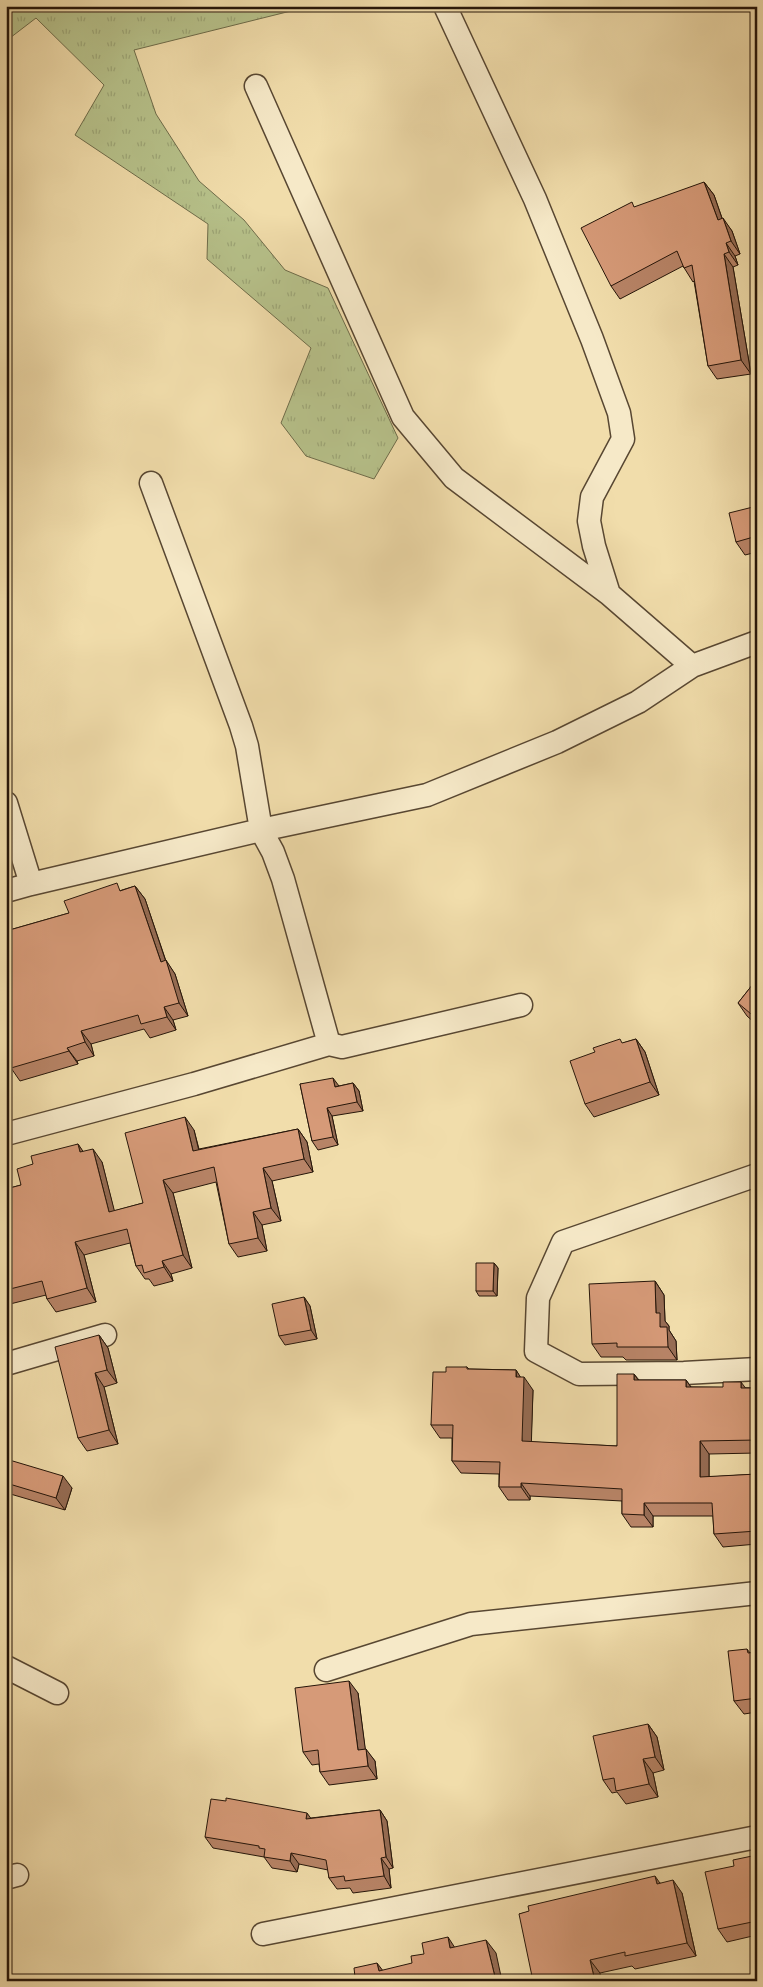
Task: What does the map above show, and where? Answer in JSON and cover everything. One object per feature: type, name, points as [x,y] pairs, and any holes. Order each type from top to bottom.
[{"type":"street","points":[[445,6],[536,200],[592,339],[618,413],[622,439],[592,497],[589,521],[594,546],[609,594]]},
{"type":"street","points":[[256,86],[403,417],[454,478],[609,594],[692,666]]},
{"type":"street","points":[[152,483],[241,726],[247,746],[261,830],[273,852],[283,879],[329,1044]]},
{"type":"street","points":[[6,891],[261,830],[427,795],[557,742],[638,702],[692,666],[757,642]]},
{"type":"street","points":[[6,803],[31,884]]},
{"type":"street","points":[[6,1134],[194,1084],[329,1044],[342,1047],[521,1006]]},
{"type":"street","points":[[757,1175],[563,1242],[538,1298],[536,1351],[579,1374],[684,1373],[757,1369]]},
{"type":"street","points":[[6,1364],[105,1335]]},
{"type":"street","points":[[326,1670],[470,1624],[757,1593]]},
{"type":"street","points":[[6,1667],[57,1693]]},
{"type":"street","points":[[263,1934],[757,1837]]},
{"type":"green space","points":[[6,6],[311,6],[134,50],[156,114],[199,181],[244,220],[285,270],[328,288],[398,438],[374,479],[306,456],[281,423],[311,348],[207,259],[208,224],[75,135],[104,85],[36,18],[6,41]]},
{"type":"building","points":[[704,182],[718,220],[723,218],[731,241],[726,243],[729,252],[724,254],[741,360],[708,366],[692,265],[684,268],[677,251],[611,286],[581,228],[632,202],[634,207]]},
{"type":"building","points":[[757,506],[757,536],[736,542],[729,513]]},
{"type":"building","points":[[117,883],[120,891],[135,886],[161,962],[166,960],[179,1003],[164,1007],[167,1017],[141,1024],[138,1015],[81,1031],[85,1042],[67,1048],[69,1051],[11,1068],[6,1052],[6,931],[69,913],[64,901]]},
{"type":"building","points":[[757,979],[757,1019],[738,1003]]},
{"type":"building","points":[[620,1039],[622,1043],[636,1039],[650,1082],[585,1104],[570,1061],[595,1052],[593,1048]]},
{"type":"building","points":[[333,1078],[335,1087],[353,1083],[357,1102],[327,1108],[333,1137],[312,1141],[300,1084]]},
{"type":"building","points":[[185,1117],[193,1151],[298,1129],[304,1159],[263,1168],[271,1208],[253,1212],[258,1238],[229,1244],[214,1167],[163,1180],[183,1255],[162,1261],[164,1267],[144,1273],[142,1265],[136,1266],[127,1229],[75,1242],[87,1288],[47,1299],[42,1281],[6,1290],[6,1189],[21,1185],[17,1169],[33,1164],[31,1156],[78,1144],[80,1152],[93,1149],[109,1212],[143,1203],[125,1133]]},
{"type":"building","points":[[476,1263],[494,1263],[493,1291],[476,1291]]},
{"type":"building","points":[[655,1281],[656,1313],[660,1313],[660,1327],[667,1327],[668,1347],[617,1347],[617,1343],[592,1344],[589,1284]]},
{"type":"building","points":[[304,1297],[311,1330],[279,1336],[272,1304]]},
{"type":"building","points":[[99,1335],[107,1370],[95,1373],[109,1430],[78,1438],[55,1347]]},
{"type":"building","points":[[446,1367],[516,1370],[516,1377],[524,1377],[522,1441],[617,1446],[617,1374],[634,1374],[634,1380],[686,1380],[686,1387],[723,1387],[723,1382],[741,1382],[741,1388],[757,1388],[757,1440],[700,1441],[700,1477],[757,1474],[757,1531],[714,1534],[712,1503],[644,1503],[644,1515],[622,1514],[622,1489],[521,1483],[521,1487],[499,1487],[500,1462],[452,1461],[453,1425],[431,1425],[433,1372],[446,1372]]},
{"type":"building","points":[[6,1459],[63,1476],[56,1498],[6,1483]]},
{"type":"building","points":[[747,1649],[748,1653],[757,1652],[757,1698],[734,1701],[728,1651]]},
{"type":"building","points":[[349,1681],[358,1750],[366,1749],[368,1766],[320,1772],[318,1750],[303,1752],[295,1688]]},
{"type":"building","points":[[648,1724],[655,1757],[643,1759],[649,1784],[616,1791],[614,1778],[603,1780],[593,1736]]},
{"type":"building","points":[[226,1798],[307,1813],[306,1819],[380,1810],[386,1857],[381,1858],[384,1876],[345,1881],[344,1876],[329,1878],[326,1860],[291,1853],[290,1861],[264,1857],[265,1849],[259,1848],[259,1846],[205,1837],[211,1799],[226,1801]]},
{"type":"building","points":[[757,1855],[757,1921],[718,1929],[705,1872],[734,1866],[733,1860]]},
{"type":"building","points":[[655,1876],[657,1884],[673,1880],[687,1943],[625,1956],[625,1952],[590,1960],[595,1981],[533,1981],[519,1914],[529,1911],[528,1906]]},
{"type":"building","points":[[448,1937],[450,1948],[486,1940],[496,1981],[336,1981],[355,1977],[354,1968],[377,1963],[379,1971],[412,1963],[411,1956],[424,1954],[422,1943]]}]
